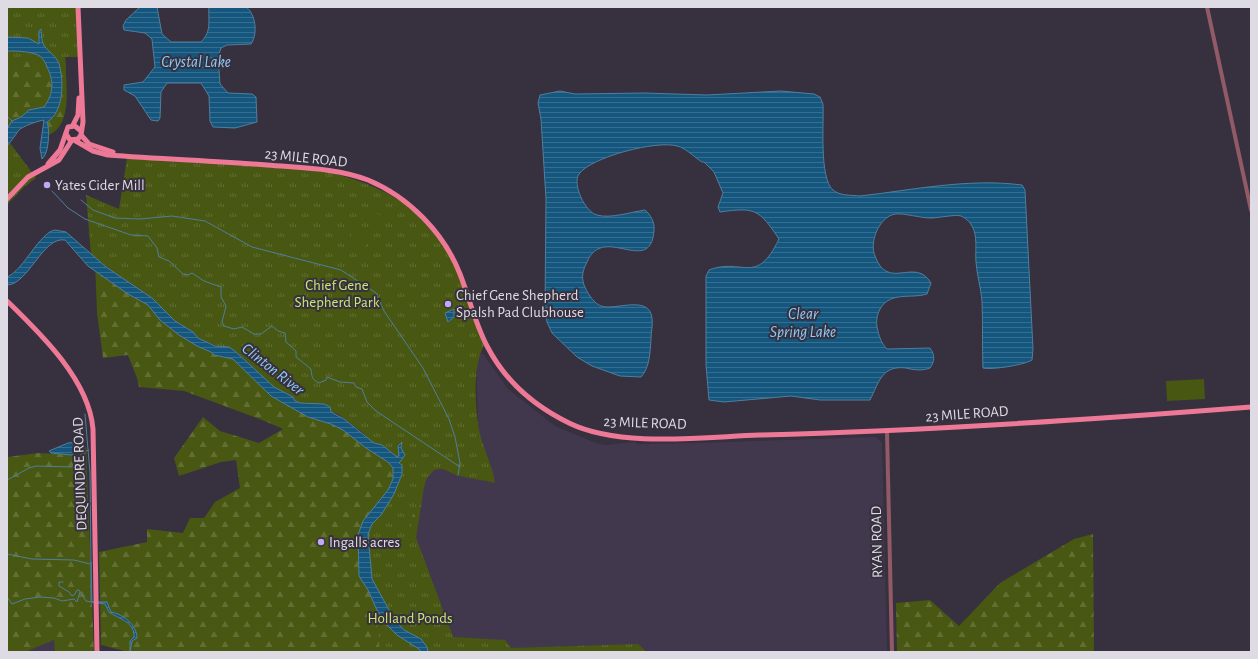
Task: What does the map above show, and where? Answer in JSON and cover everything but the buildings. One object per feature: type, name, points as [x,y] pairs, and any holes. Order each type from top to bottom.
[{"type":"main road","points":[[7,199],[28,177],[48,164],[59,160],[73,140],[78,139],[81,133],[83,114],[78,7]]},
{"type":"main road","points":[[48,164],[60,150],[67,129],[72,125],[78,115],[81,89]]},
{"type":"main road","points":[[72,125],[78,127],[81,133]]},
{"type":"main road","name":"23 MILE ROAD","points":[[81,133],[91,145],[118,154]]},
{"type":"main road","points":[[66,134],[68,138],[73,140]]},
{"type":"main road","name":"23 MILE ROAD","points":[[73,140],[108,155],[118,154],[318,169],[354,175],[390,191],[421,216],[445,246],[459,270],[488,348],[507,376],[529,399],[542,408],[568,423],[587,431],[602,435],[668,438],[887,432],[1251,407]]},
{"type":"main road","name":"DEQUINDRE ROAD","points":[[7,301],[37,331],[58,357],[76,381],[88,404],[93,429],[97,652]]},
{"type":"street","points":[[1207,7],[1251,210]]},
{"type":"street","name":"RYAN ROAD","points":[[887,432],[892,652]]},
{"type":"shaded area","points":[[483,354],[508,389],[555,426],[596,443],[605,445],[635,442],[638,444],[700,443],[875,437],[882,442],[887,652],[650,652],[638,646],[505,652],[452,645],[394,506],[416,445],[481,445],[478,422],[476,355]]},
{"type":"shaded area","points":[[54,640],[55,652],[25,652]]},
{"type":"green space","points":[[7,7],[65,56],[67,91],[66,110],[59,126],[53,132],[45,136],[47,117],[42,110],[7,133]]},
{"type":"green space","points":[[7,7],[77,7],[79,57],[7,57]]},
{"type":"green space","points":[[7,139],[36,178],[24,187],[7,205]]},
{"type":"green space","name":"Chief Gene Shepherd Park","points":[[127,158],[318,170],[360,181],[379,189],[414,211],[442,242],[453,262],[485,344],[478,364],[476,378],[476,406],[480,431],[495,483],[456,475],[441,469],[434,470],[427,478],[410,522],[453,637],[505,640],[511,648],[638,644],[647,652],[380,652],[368,545],[374,524],[397,487],[401,464],[386,448],[373,443],[362,432],[338,414],[331,412],[330,407],[324,404],[300,403],[295,401],[293,397],[274,387],[236,352],[229,348],[217,346],[197,338],[193,332],[175,321],[152,298],[120,277],[91,255],[86,195],[119,209]]},
{"type":"green space","points":[[371,210],[382,217],[376,226],[364,219]]},
{"type":"green space","points":[[358,224],[373,232],[364,248],[349,239]]},
{"type":"green space","name":"Holland Ponds","points":[[95,262],[206,346],[229,353],[291,404],[341,422],[387,457],[399,476],[427,468],[416,538],[456,645],[500,640],[511,648],[646,652],[128,652],[101,645],[99,552],[147,542],[147,529],[183,533],[190,518],[204,518],[215,502],[240,488],[236,460],[221,462],[179,476],[174,458],[203,417],[220,431],[259,443],[283,429],[184,391],[139,387],[128,355],[103,358],[97,313]]},
{"type":"green space","points":[[1204,379],[1205,399],[1167,401],[1166,381]]},
{"type":"green space","points":[[86,446],[94,652],[55,652],[54,640],[25,652],[7,652],[7,457],[38,453],[80,455]]},
{"type":"green space","points":[[1093,534],[1094,652],[897,652],[896,603],[930,600],[959,626],[1000,583],[1074,539]]},
{"type":"water","name":"Crystal Lake","points":[[140,7],[157,7],[162,34],[171,42],[201,42],[208,30],[209,7],[246,7],[254,19],[255,35],[251,44],[227,45],[221,48],[218,57],[220,84],[228,93],[252,94],[256,97],[257,122],[235,128],[213,127],[210,121],[209,96],[201,83],[167,83],[161,92],[160,118],[158,121],[151,120],[135,96],[124,90],[124,85],[143,82],[155,67],[152,39],[145,33],[124,30],[123,26],[126,20]]},
{"type":"water","points":[[41,29],[42,41],[58,61],[62,79],[60,104],[53,117],[47,122],[48,141],[46,152],[42,159],[40,148],[44,120],[20,129],[7,146],[7,129],[12,121],[21,117],[29,110],[44,107],[50,97],[52,82],[45,63],[39,56],[21,51],[7,51],[7,37],[28,38],[39,44],[39,31]]},
{"type":"water","name":"Clear Spring Lake","points":[[560,91],[575,94],[644,93],[707,95],[781,91],[814,94],[820,97],[823,104],[824,163],[829,184],[836,192],[846,195],[860,196],[961,184],[1002,183],[1022,185],[1025,190],[1033,349],[1032,360],[1008,367],[983,368],[982,301],[976,258],[975,234],[969,222],[961,216],[931,218],[895,214],[884,220],[874,237],[873,250],[880,266],[887,272],[917,272],[925,276],[931,283],[927,294],[895,298],[884,303],[878,314],[877,327],[880,339],[887,349],[930,348],[934,358],[930,368],[915,370],[898,368],[886,372],[879,381],[870,400],[820,400],[791,396],[724,402],[709,400],[706,365],[706,276],[709,270],[721,267],[731,266],[748,268],[756,266],[763,262],[771,254],[779,239],[766,221],[755,212],[749,210],[732,210],[720,212],[718,207],[723,193],[714,172],[704,162],[677,146],[655,145],[625,151],[610,156],[586,168],[579,174],[577,179],[578,191],[584,203],[592,213],[608,216],[645,210],[652,219],[654,225],[651,244],[644,250],[635,251],[614,247],[604,247],[594,251],[587,262],[583,276],[583,282],[587,291],[598,305],[607,307],[638,305],[645,307],[650,311],[652,326],[650,354],[646,369],[641,377],[620,376],[592,366],[577,357],[552,333],[547,322],[545,308],[546,199],[541,119],[538,103],[540,95]]},
{"type":"water","points":[[55,230],[66,232],[106,267],[152,298],[175,321],[193,332],[198,338],[215,346],[229,347],[274,387],[293,397],[295,401],[300,403],[324,404],[330,407],[331,412],[344,419],[374,443],[382,445],[397,457],[399,456],[398,446],[402,442],[401,448],[405,455],[399,463],[402,465],[402,474],[394,494],[381,515],[372,524],[368,534],[372,579],[394,619],[404,630],[421,639],[427,647],[428,652],[421,652],[419,649],[397,635],[388,626],[377,610],[368,590],[359,576],[358,535],[363,521],[388,490],[393,479],[393,468],[388,462],[366,448],[343,430],[331,424],[308,417],[271,396],[233,359],[214,355],[179,335],[160,320],[148,305],[128,294],[88,266],[65,240],[57,241],[50,245],[22,277],[15,283],[7,285],[7,277],[19,267],[43,237],[49,232]]},
{"type":"water","points":[[454,309],[454,317],[448,322],[445,313]]},
{"type":"water","points":[[80,442],[78,452],[71,455],[51,453],[49,451],[68,443]]},
{"type":"water","points":[[91,562],[92,602],[107,602],[111,612],[120,615],[132,625],[135,629],[137,638],[132,641],[130,652],[130,641],[134,637],[134,632],[129,624],[109,612],[105,604],[91,602]]},
{"type":"waterway","points":[[7,116],[12,121]]},
{"type":"waterway","name":"Clinton River","points":[[52,191],[68,208],[85,219],[131,235],[148,236],[157,248],[159,257],[169,261],[183,274],[188,275],[192,273],[204,281],[221,287],[221,297],[226,306],[222,322],[224,326],[234,329],[242,327],[254,334],[261,334],[272,326],[278,331],[285,333],[286,342],[296,351],[296,357],[311,369],[312,377],[315,380],[319,383],[326,380],[327,377],[340,382],[354,383],[356,387],[362,389],[367,402],[376,411],[460,467]]},
{"type":"waterway","points":[[81,200],[93,210],[115,218],[140,219],[172,216],[205,221],[252,247],[341,270],[376,293],[384,311],[423,368],[449,419],[455,437],[460,463],[458,475]]},
{"type":"waterway","points":[[85,414],[90,473],[91,563]]},
{"type":"waterway","points":[[7,480],[29,468],[36,466],[76,467],[86,451],[89,450]]},
{"type":"waterway","points":[[7,554],[32,559],[74,560],[90,564]]},
{"type":"waterway","points":[[63,582],[59,582],[59,586],[69,592],[72,596],[77,590],[79,590],[86,601],[91,602]]},
{"type":"waterway","points":[[7,597],[12,604],[25,599],[40,597],[54,598],[62,601],[74,599],[77,602],[80,592]]},
{"type":"place","name":"Yates Cider Mill","points":[[47,185]]},
{"type":"place","name":"Chief Gene Shepherd Spalsh Pad Clubhouse","points":[[448,304]]},
{"type":"place","name":"Ingalls acres","points":[[321,542]]}]
